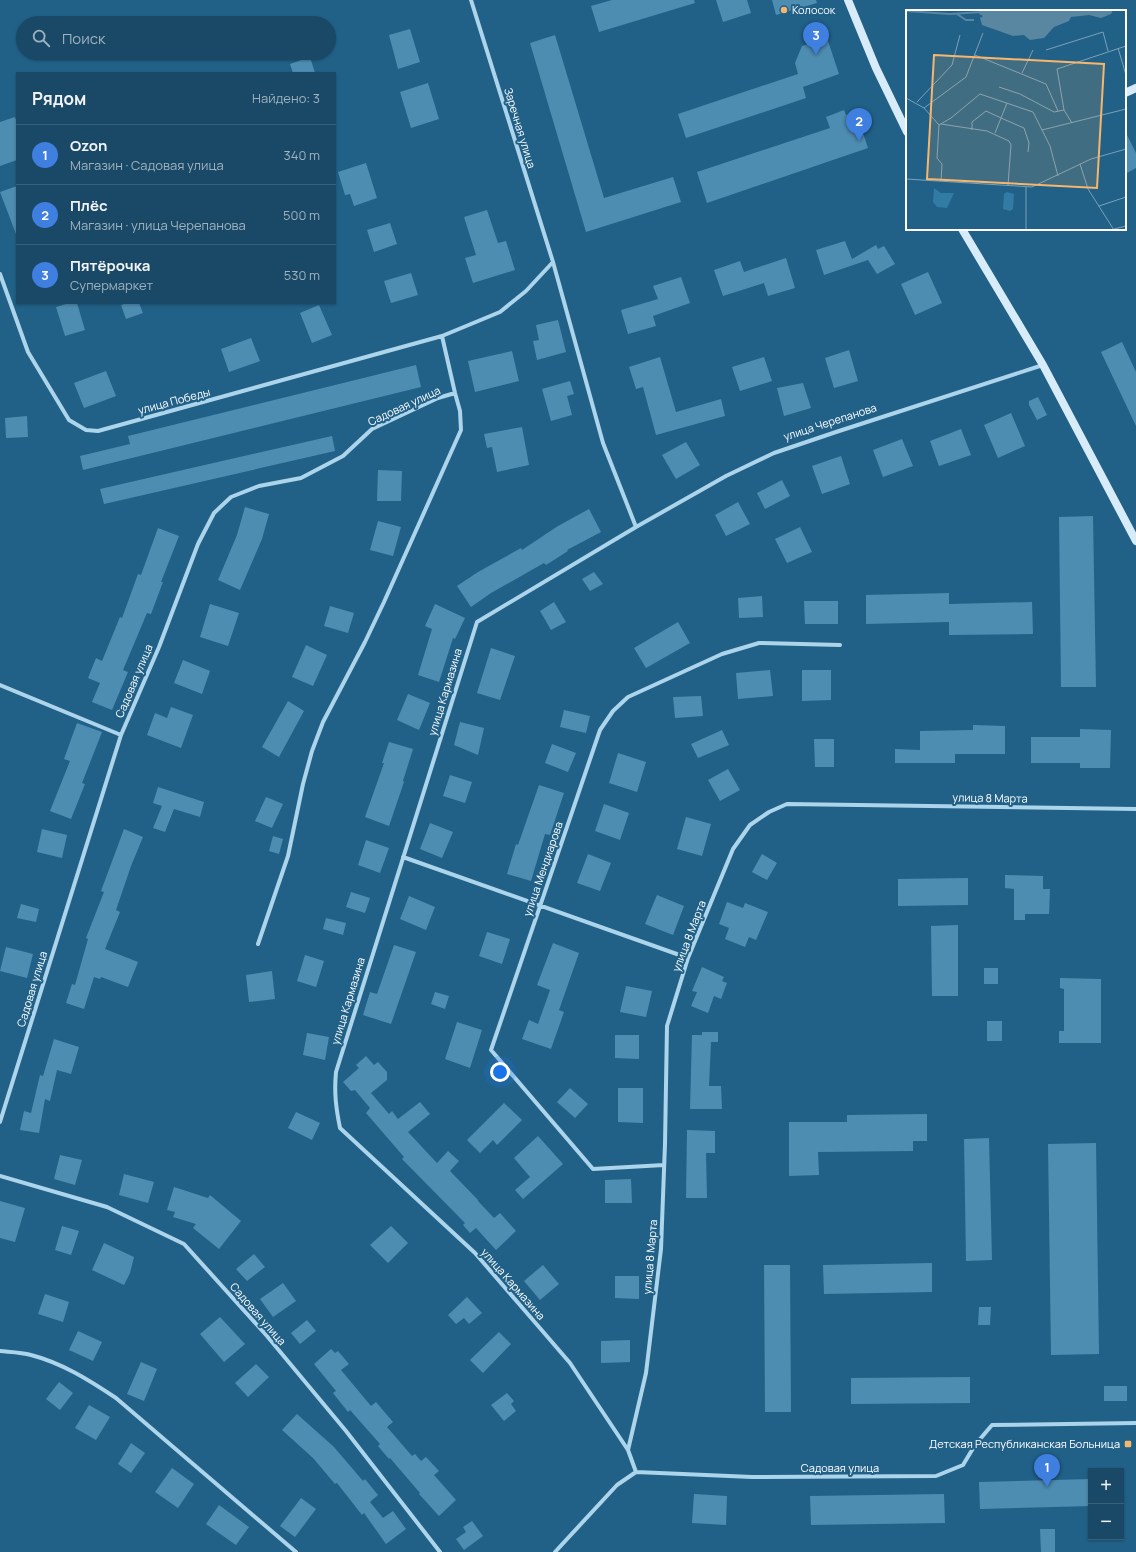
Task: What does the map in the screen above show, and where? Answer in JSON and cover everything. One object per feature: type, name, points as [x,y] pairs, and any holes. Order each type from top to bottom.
[{"type":"main road","points":[[848,0],[876,68],[906,130]]},
{"type":"main road","points":[[1126,93],[1136,88]]},
{"type":"main road","points":[[963,230],[1043,365],[1136,541]]},
{"type":"street","name":"Заречная улица","points":[[471,0],[553,262],[603,443],[636,526]]},
{"type":"street","name":"улица Победы","points":[[0,274],[28,352],[69,420],[86,430],[98,431],[442,336],[500,312],[526,291],[553,262]]},
{"type":"street","points":[[258,944],[288,856],[303,784],[312,751],[323,722],[384,602],[461,430],[460,411],[442,336]]},
{"type":"street","name":"улица Черепанова","points":[[636,526],[726,476],[774,453],[1043,365]]},
{"type":"street","name":"Садовая улица","points":[[0,1122],[121,735],[159,647],[198,544],[214,513],[231,497],[259,486],[301,478],[343,456],[372,429],[438,398],[455,393]]},
{"type":"street","name":"улица Кармазина","points":[[636,526],[477,622],[336,1072],[334,1092],[340,1128],[475,1253],[570,1363],[628,1450],[636,1472]]},
{"type":"street","name":"улица Мендиарова","points":[[664,1165],[593,1169],[491,1050],[540,905],[600,730],[613,711],[628,697],[722,654],[759,643],[840,645]]},
{"type":"street","points":[[0,685],[121,735]]},
{"type":"street","name":"улица 8 Марта","points":[[628,1450],[646,1373],[661,1249],[667,1026],[688,958],[733,849],[750,825],[769,812],[787,804],[1136,808]]},
{"type":"street","points":[[403,857],[688,958]]},
{"type":"street","name":"Садовая улица","points":[[0,1176],[107,1207],[184,1244],[267,1336],[346,1431],[440,1552]]},
{"type":"street","points":[[0,1351],[30,1354],[55,1362],[87,1378],[116,1398],[296,1552]]},
{"type":"street","name":"Садовая улица","points":[[636,1472],[752,1477],[936,1476],[963,1465],[975,1445],[992,1425],[1136,1422]]},
{"type":"street","points":[[555,1552],[617,1485],[636,1472]]},
{"type":"building","points":[[612,0],[694,0],[695,3],[599,32],[591,6]]},
{"type":"building","points":[[716,0],[747,0],[751,13],[723,22]]},
{"type":"building","name":"Колосок","points":[[772,0],[816,0],[817,3],[776,15]]},
{"type":"building","points":[[410,29],[420,62],[398,69],[389,35]]},
{"type":"building","points":[[555,35],[604,198],[673,177],[681,202],[586,232],[530,43]]},
{"type":"building","points":[[827,38],[839,74],[803,87],[806,98],[686,138],[678,114],[798,74],[795,63],[802,46]]},
{"type":"building","points":[[301,60],[311,60],[315,72],[293,72],[290,64]]},
{"type":"building","points":[[428,83],[439,119],[411,128],[400,92]]},
{"type":"building","points":[[844,110],[846,115],[849,114],[855,132],[862,130],[868,148],[707,203],[697,172],[830,128],[826,117]]},
{"type":"building","points":[[15,117],[16,120],[16,160],[0,166],[0,122]]},
{"type":"building","points":[[1126,133],[1136,153],[1136,168],[1126,173]]},
{"type":"building","points":[[366,163],[377,198],[354,206],[350,194],[345,195],[338,172]]},
{"type":"building","points":[[16,186],[16,234],[0,192]]},
{"type":"building","points":[[487,210],[498,243],[506,241],[515,270],[473,283],[465,258],[476,255],[464,217]]},
{"type":"building","points":[[390,223],[397,244],[374,252],[367,230]]},
{"type":"building","points":[[845,241],[852,259],[876,245],[878,249],[884,246],[895,264],[877,274],[868,260],[824,275],[816,250]]},
{"type":"building","points":[[786,258],[795,288],[768,296],[764,283],[723,296],[714,270],[740,261],[744,272]]},
{"type":"building","points":[[928,272],[942,303],[915,315],[901,284]]},
{"type":"building","points":[[411,273],[418,295],[391,303],[384,281]]},
{"type":"building","points":[[681,277],[690,303],[653,316],[656,326],[628,334],[621,310],[658,299],[653,286]]},
{"type":"building","points":[[66,304],[77,304],[85,330],[65,336],[56,307]]},
{"type":"building","points":[[139,304],[143,313],[126,319],[121,305]]},
{"type":"building","points":[[319,305],[332,335],[312,343],[300,313]]},
{"type":"building","points":[[558,320],[566,352],[537,360],[533,341],[539,340],[536,325]]},
{"type":"building","points":[[251,338],[260,361],[229,372],[221,349]]},
{"type":"building","points":[[1122,342],[1136,372],[1136,426],[1101,352]]},
{"type":"building","points":[[849,350],[858,381],[834,388],[825,358]]},
{"type":"building","points":[[512,351],[519,381],[475,392],[468,361]]},
{"type":"building","points":[[660,357],[676,412],[721,399],[725,416],[656,435],[643,387],[636,389],[629,367]]},
{"type":"building","points":[[764,357],[772,381],[740,391],[732,367]]},
{"type":"building","points":[[416,365],[421,387],[83,470],[80,456],[130,444],[128,436]]},
{"type":"building","points":[[106,371],[116,396],[84,408],[74,383]]},
{"type":"building","points":[[570,381],[574,394],[567,396],[572,415],[551,421],[542,389]]},
{"type":"building","points":[[803,383],[811,408],[784,416],[777,388]]},
{"type":"building","points":[[1038,397],[1047,415],[1037,420],[1029,405],[1029,401]]},
{"type":"building","points":[[1011,413],[1025,446],[998,458],[984,425]]},
{"type":"building","points":[[27,416],[28,437],[6,438],[5,418]]},
{"type":"building","points":[[522,427],[529,465],[497,472],[492,447],[487,448],[484,434]]},
{"type":"building","points":[[961,429],[971,455],[939,466],[930,441]]},
{"type":"building","points":[[332,436],[335,451],[104,504],[100,489]]},
{"type":"building","points":[[902,439],[913,466],[883,477],[873,450]]},
{"type":"building","points":[[686,442],[700,465],[676,479],[662,455]]},
{"type":"building","points":[[841,456],[850,484],[822,494],[812,466]]},
{"type":"building","points":[[378,470],[402,471],[401,501],[377,501]]},
{"type":"building","points":[[782,480],[790,496],[765,509],[757,493]]},
{"type":"building","points":[[738,502],[750,524],[726,536],[715,515]]},
{"type":"building","points":[[245,507],[269,514],[262,539],[240,590],[218,580],[237,535]]},
{"type":"building","points":[[589,509],[601,532],[567,550],[568,551],[546,565],[544,563],[491,593],[471,607],[457,586],[478,572],[521,548],[522,550],[558,526]]},
{"type":"building","points":[[1093,516],[1096,687],[1061,687],[1059,517]]},
{"type":"building","points":[[378,521],[401,527],[393,556],[370,550]]},
{"type":"building","points":[[800,527],[812,552],[787,563],[775,539]]},
{"type":"building","points":[[158,528],[179,536],[161,582],[163,582],[151,614],[147,613],[123,670],[128,672],[112,710],[92,702],[100,683],[88,678],[96,658],[102,661],[120,617],[122,618],[138,574],[141,575]]},
{"type":"building","points":[[594,572],[603,584],[590,591],[582,579]]},
{"type":"building","points":[[949,593],[949,604],[1032,602],[1033,634],[949,635],[949,622],[866,624],[866,595]]},
{"type":"building","points":[[762,596],[763,617],[739,618],[738,598]]},
{"type":"building","points":[[804,601],[838,601],[838,624],[805,624]]},
{"type":"building","points":[[554,602],[566,622],[551,630],[540,611]]},
{"type":"building","points":[[210,604],[239,613],[228,646],[200,637]]},
{"type":"building","points":[[435,604],[465,618],[455,639],[453,638],[439,682],[418,675],[432,629],[425,626]]},
{"type":"building","points":[[330,606],[354,613],[348,633],[324,626]]},
{"type":"building","points":[[678,622],[690,643],[646,668],[634,648]]},
{"type":"building","points":[[306,645],[327,655],[313,686],[292,677]]},
{"type":"building","points":[[491,648],[515,656],[500,700],[477,693]]},
{"type":"building","points":[[183,660],[210,671],[202,694],[174,683]]},
{"type":"building","points":[[770,670],[773,696],[738,699],[736,673]]},
{"type":"building","points":[[802,670],[831,670],[831,700],[802,701]]},
{"type":"building","points":[[408,694],[430,703],[419,730],[397,720]]},
{"type":"building","points":[[701,696],[703,716],[675,718],[673,697]]},
{"type":"building","points":[[288,701],[304,711],[279,757],[262,747]]},
{"type":"building","points":[[171,707],[193,715],[181,748],[147,735],[155,713],[167,718]]},
{"type":"building","points":[[564,710],[590,716],[586,733],[560,727]]},
{"type":"building","points":[[460,722],[484,728],[478,755],[454,745]]},
{"type":"building","points":[[77,723],[102,732],[82,783],[85,784],[71,819],[50,811],[70,761],[64,759]]},
{"type":"building","points":[[973,725],[1005,726],[1005,754],[955,754],[955,763],[895,763],[895,749],[920,750],[920,731],[973,730]]},
{"type":"building","points":[[1080,729],[1111,730],[1110,768],[1080,768],[1080,763],[1031,763],[1031,737],[1080,737]]},
{"type":"building","points":[[722,730],[729,745],[698,758],[691,744]]},
{"type":"building","points":[[814,739],[834,739],[834,767],[815,767]]},
{"type":"building","points":[[389,742],[413,749],[403,781],[404,782],[389,826],[365,817],[384,763],[382,763]]},
{"type":"building","points":[[552,744],[576,753],[568,772],[545,763]]},
{"type":"building","points":[[618,753],[646,762],[637,792],[609,783]]},
{"type":"building","points":[[728,769],[740,790],[720,801],[708,780]]},
{"type":"building","points":[[450,775],[472,782],[465,803],[443,796]]},
{"type":"building","points":[[539,785],[564,793],[550,835],[545,834],[531,881],[507,874],[516,844],[518,845]]},
{"type":"building","points":[[158,787],[204,802],[200,817],[174,809],[165,832],[153,828],[162,806],[153,803]]},
{"type":"building","points":[[266,797],[283,804],[272,828],[255,821]]},
{"type":"building","points":[[604,804],[629,813],[620,840],[595,831]]},
{"type":"building","points":[[686,817],[711,824],[702,856],[677,849]]},
{"type":"building","points":[[430,823],[453,832],[442,858],[420,849]]},
{"type":"building","points":[[42,829],[67,835],[62,858],[37,852]]},
{"type":"building","points":[[124,829],[143,837],[116,910],[120,912],[105,949],[138,962],[128,987],[101,977],[100,979],[94,977],[84,1009],[66,1003],[72,984],[75,985],[88,939],[86,938],[104,892],[101,891]]},
{"type":"building","points":[[273,836],[283,839],[279,854],[269,851]]},
{"type":"building","points":[[366,840],[389,848],[380,873],[358,865]]},
{"type":"building","points":[[588,854],[611,863],[600,891],[577,883]]},
{"type":"building","points":[[762,854],[777,863],[767,880],[752,872]]},
{"type":"building","points":[[1005,875],[1043,876],[1043,889],[1050,889],[1049,914],[1025,914],[1025,920],[1014,920],[1014,889],[1005,888]]},
{"type":"building","points":[[968,878],[968,905],[898,906],[898,879]]},
{"type":"building","points":[[351,892],[370,898],[365,913],[346,907]]},
{"type":"building","points":[[657,895],[684,906],[673,935],[645,924]]},
{"type":"building","points":[[409,896],[435,907],[426,930],[400,919]]},
{"type":"building","points":[[727,902],[743,908],[745,903],[768,912],[756,940],[749,937],[745,947],[725,939],[729,928],[719,924]]},
{"type":"building","points":[[21,904],[39,909],[36,922],[17,918]]},
{"type":"building","points":[[326,918],[346,923],[343,935],[323,929]]},
{"type":"building","points":[[958,925],[958,996],[932,996],[931,926]]},
{"type":"building","points":[[487,932],[510,939],[502,964],[479,956]]},
{"type":"building","points":[[553,943],[579,953],[559,1010],[564,1012],[551,1049],[522,1039],[529,1020],[538,1024],[550,990],[537,985]]},
{"type":"building","points":[[394,945],[416,952],[391,1024],[363,1015],[370,992],[377,994]]},
{"type":"building","points":[[6,947],[33,954],[27,978],[0,971]]},
{"type":"building","points":[[305,955],[324,961],[316,987],[297,981]]},
{"type":"building","points":[[702,967],[724,977],[722,981],[727,983],[721,999],[714,996],[708,1013],[691,1006],[697,992],[692,991]]},
{"type":"building","points":[[984,968],[998,968],[998,984],[984,984]]},
{"type":"building","points":[[272,971],[275,999],[249,1002],[246,975]]},
{"type":"building","points":[[1060,978],[1101,979],[1101,1043],[1059,1043],[1059,1031],[1064,1031],[1064,989],[1060,988]]},
{"type":"building","points":[[626,986],[652,991],[646,1017],[620,1012]]},
{"type":"building","points":[[435,992],[449,996],[445,1009],[431,1004]]},
{"type":"building","points":[[987,1021],[1002,1021],[1002,1041],[987,1041]]},
{"type":"building","points":[[457,1022],[482,1030],[470,1068],[445,1059]]},
{"type":"building","points":[[702,1032],[718,1032],[718,1042],[711,1042],[709,1086],[721,1086],[722,1109],[690,1109],[692,1035],[702,1035]]},
{"type":"building","points":[[307,1033],[329,1037],[325,1060],[303,1055]]},
{"type":"building","points":[[615,1035],[639,1035],[639,1059],[615,1058]]},
{"type":"building","points":[[54,1039],[79,1047],[71,1074],[57,1070],[50,1101],[45,1099],[39,1133],[20,1130],[24,1111],[31,1113],[40,1075],[43,1076]]},
{"type":"building","points":[[366,1056],[374,1065],[378,1062],[387,1072],[387,1080],[371,1093],[389,1114],[392,1111],[398,1119],[420,1102],[430,1114],[408,1132],[437,1163],[448,1151],[459,1161],[450,1171],[494,1218],[500,1213],[516,1231],[496,1250],[476,1228],[470,1233],[463,1225],[465,1223],[402,1159],[404,1157],[366,1113],[370,1108],[355,1090],[351,1091],[343,1082],[359,1068],[356,1065]]},
{"type":"building","points":[[570,1088],[588,1104],[575,1118],[557,1102]]},
{"type":"building","points":[[618,1088],[643,1088],[643,1123],[618,1122]]},
{"type":"building","points":[[504,1103],[522,1120],[497,1145],[493,1140],[480,1153],[467,1140]]},
{"type":"building","points":[[296,1112],[320,1123],[312,1140],[288,1128]]},
{"type":"building","points":[[927,1114],[927,1141],[913,1141],[913,1151],[818,1152],[819,1175],[789,1176],[789,1122],[847,1122],[847,1115]]},
{"type":"building","points":[[687,1130],[715,1131],[715,1153],[706,1153],[707,1198],[686,1198]]},
{"type":"building","points":[[538,1136],[563,1164],[523,1199],[515,1190],[530,1177],[514,1158]]},
{"type":"building","points":[[989,1138],[992,1260],[966,1261],[964,1139]]},
{"type":"building","points":[[1096,1143],[1099,1354],[1051,1355],[1048,1144]]},
{"type":"building","points":[[60,1155],[82,1160],[75,1185],[54,1179]]},
{"type":"building","points":[[124,1174],[154,1182],[148,1203],[119,1195]]},
{"type":"building","points":[[631,1179],[632,1203],[605,1203],[605,1180]]},
{"type":"building","points":[[174,1187],[208,1198],[210,1195],[241,1221],[219,1249],[193,1228],[196,1224],[173,1217],[175,1212],[167,1210]]},
{"type":"building","points":[[0,1201],[25,1208],[15,1242],[0,1238]]},
{"type":"building","points":[[62,1226],[79,1231],[71,1255],[55,1250]]},
{"type":"building","points":[[391,1226],[408,1243],[388,1263],[370,1245]]},
{"type":"building","points":[[104,1243],[134,1257],[130,1273],[124,1285],[92,1270]]},
{"type":"building","points":[[254,1254],[265,1267],[247,1281],[236,1269]]},
{"type":"building","points":[[932,1263],[932,1292],[824,1294],[823,1265]]},
{"type":"building","points":[[543,1265],[559,1284],[540,1300],[524,1281]]},
{"type":"building","points":[[764,1265],[790,1265],[791,1412],[765,1412]]},
{"type":"building","points":[[615,1276],[639,1276],[639,1299],[615,1298]]},
{"type":"building","points":[[283,1283],[296,1301],[273,1317],[260,1299]]},
{"type":"building","points":[[45,1294],[69,1302],[63,1322],[38,1314]]},
{"type":"building","points":[[467,1297],[482,1313],[469,1324],[464,1318],[456,1324],[448,1315]]},
{"type":"building","points":[[979,1307],[991,1307],[990,1325],[978,1325]]},
{"type":"building","points":[[220,1317],[245,1344],[224,1362],[200,1334]]},
{"type":"building","points":[[307,1320],[316,1331],[300,1344],[291,1333]]},
{"type":"building","points":[[78,1331],[102,1342],[93,1361],[69,1350]]},
{"type":"building","points":[[499,1332],[511,1344],[483,1373],[470,1360]]},
{"type":"building","points":[[630,1340],[630,1362],[601,1363],[601,1341]]},
{"type":"building","points":[[331,1349],[335,1353],[338,1351],[349,1364],[341,1370],[371,1406],[376,1402],[393,1422],[387,1427],[412,1456],[415,1454],[421,1461],[426,1457],[439,1471],[434,1475],[456,1500],[439,1516],[378,1446],[380,1444],[350,1410],[348,1412],[333,1393],[336,1391],[314,1364]]},
{"type":"building","points":[[141,1362],[157,1369],[144,1401],[127,1394]]},
{"type":"building","points":[[256,1364],[269,1377],[248,1397],[235,1383]]},
{"type":"building","points":[[970,1377],[970,1403],[851,1404],[851,1378]]},
{"type":"building","points":[[59,1382],[73,1393],[60,1410],[46,1399]]},
{"type":"building","points":[[1104,1386],[1127,1386],[1127,1401],[1104,1401]]},
{"type":"building","points":[[507,1393],[514,1401],[511,1404],[516,1411],[504,1421],[491,1405]]},
{"type":"building","points":[[89,1405],[110,1417],[96,1440],[75,1428]]},
{"type":"building","points":[[297,1414],[334,1447],[363,1481],[365,1479],[378,1495],[370,1502],[383,1518],[393,1511],[406,1529],[386,1544],[364,1513],[362,1515],[337,1483],[335,1484],[313,1458],[282,1430]]},
{"type":"building","points":[[131,1443],[145,1453],[131,1473],[118,1464]]},
{"type":"building","points":[[172,1468],[194,1484],[178,1508],[155,1492]]},
{"type":"building","points":[[1088,1479],[1088,1506],[980,1509],[979,1482]]},
{"type":"building","points":[[694,1494],[727,1496],[726,1525],[692,1523]]},
{"type":"building","points":[[944,1494],[945,1523],[811,1525],[810,1496]]},
{"type":"building","points":[[301,1498],[316,1509],[295,1537],[280,1526]]},
{"type":"building","points":[[219,1505],[249,1527],[236,1545],[206,1524]]},
{"type":"building","points":[[472,1521],[483,1536],[464,1550],[456,1539],[466,1532],[463,1527]]},
{"type":"building","points":[[1040,1529],[1055,1529],[1055,1552],[1041,1552]]},
{"type":"place","name":"Колосок","points":[[784,10]]},
{"type":"place","name":"Пятёрочка","points":[[816,55]]},
{"type":"place","name":"Плёс","points":[[859,141]]},
{"type":"place","name":"Детская Республиканская Больница","points":[[1128,1444]]},
{"type":"place","name":"Ozon","points":[[1047,1487]]}]
